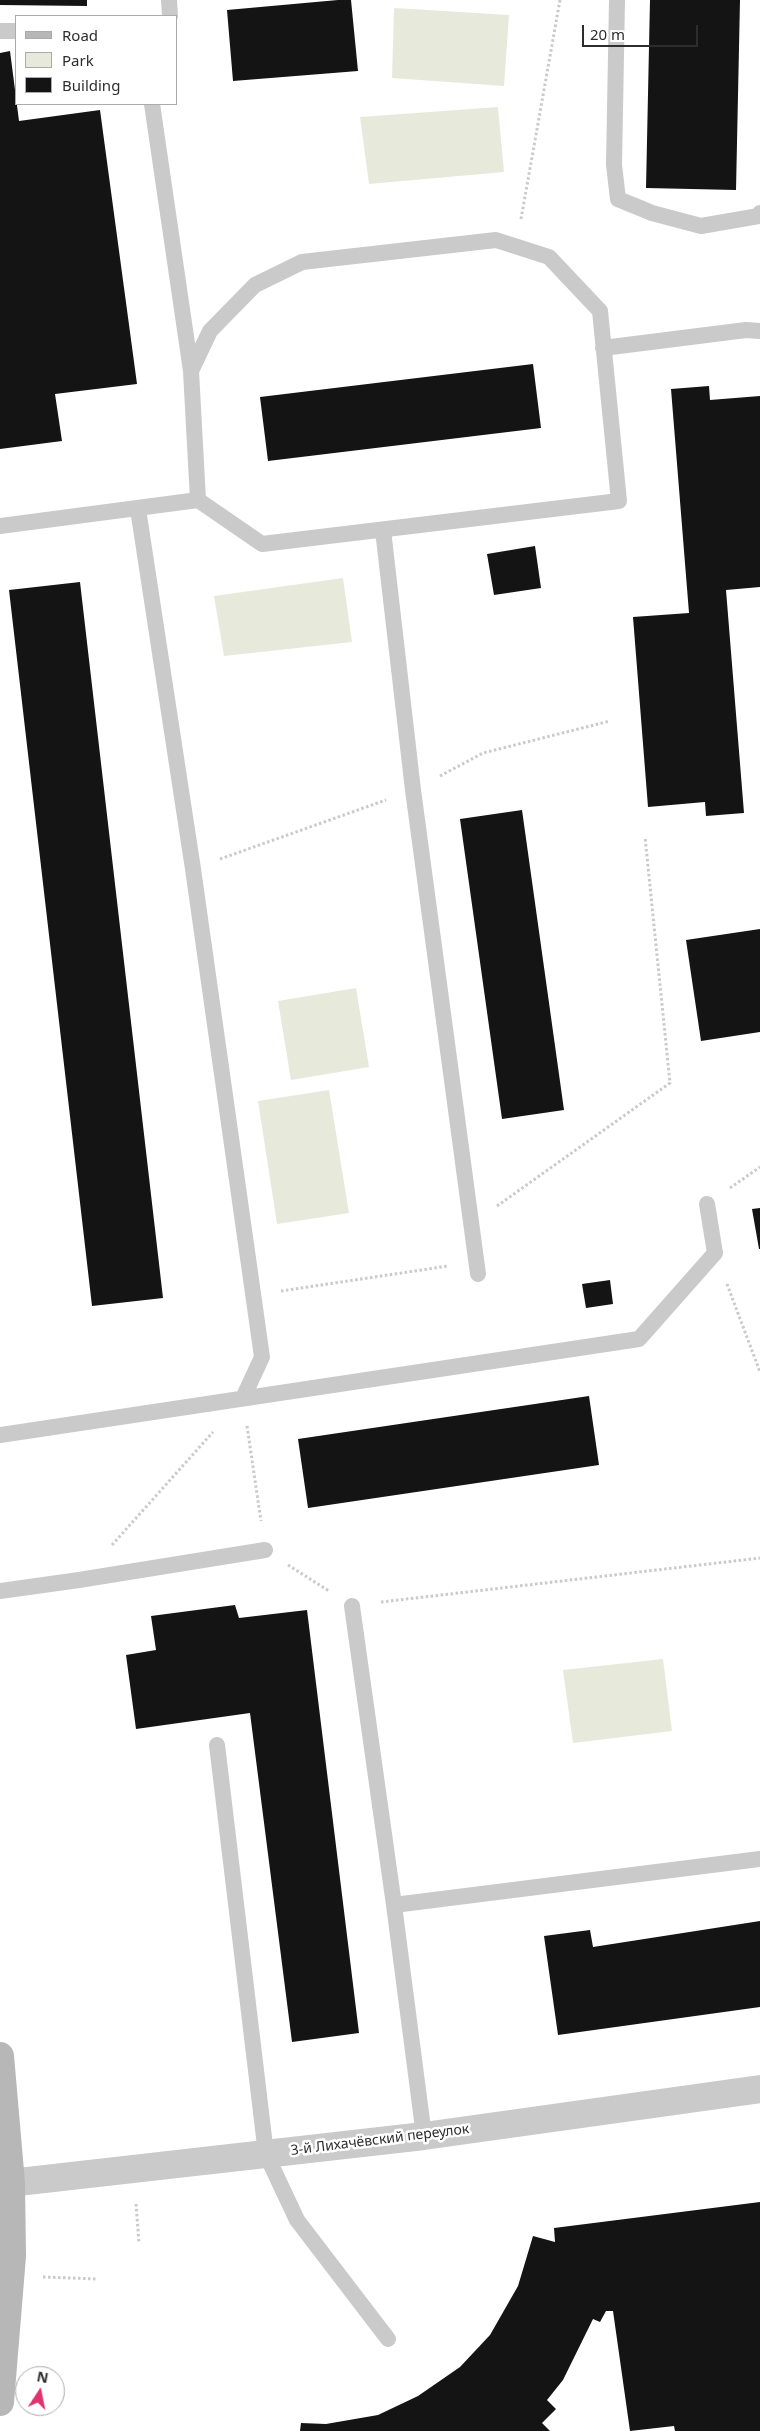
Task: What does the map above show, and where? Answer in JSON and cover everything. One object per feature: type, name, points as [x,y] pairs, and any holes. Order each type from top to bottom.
[{"type":"main road","points":[[0,2056],[10,2276],[0,2402]]},
{"type":"street","name":"3-й Лихачёвский переулок","points":[[6,2183],[424,2136],[760,2089]]},
{"type":"lane","points":[[169,0],[170,15]]},
{"type":"lane","points":[[618,0],[614,165],[618,199],[652,214],[701,226],[759,216],[760,213]]},
{"type":"lane","points":[[0,31],[15,32]]},
{"type":"lane","points":[[152,105],[191,372],[198,500]]},
{"type":"lane","points":[[0,526],[198,500],[262,544],[619,501],[600,311],[549,257],[496,240],[302,262],[255,286],[210,330],[191,372]]},
{"type":"lane","points":[[603,348],[746,330],[760,331]]},
{"type":"lane","points":[[138,509],[193,869],[262,1357],[243,1398]]},
{"type":"lane","points":[[383,530],[413,790],[478,1268]]},
{"type":"lane","points":[[0,1435],[639,1339],[715,1254],[707,1204]]},
{"type":"lane","points":[[0,1590],[79,1580],[265,1550]]},
{"type":"lane","points":[[352,1606],[424,2136]]},
{"type":"lane","points":[[217,1745],[266,2154],[297,2220],[388,2339]]},
{"type":"lane","points":[[394,1905],[760,1859]]},
{"type":"path","points":[[516,247],[560,0]]},
{"type":"path","points":[[193,869],[413,790],[483,753],[610,722]]},
{"type":"path","points":[[472,1224],[670,1083],[646,837]]},
{"type":"path","points":[[707,1204],[760,1167]]},
{"type":"path","points":[[715,1254],[760,1372]]},
{"type":"path","points":[[253,1295],[478,1268]]},
{"type":"path","points":[[243,1398],[265,1550],[352,1606],[760,1558]]},
{"type":"path","points":[[79,1580],[243,1398]]},
{"type":"path","points":[[10,2276],[98,2279]]},
{"type":"green space","points":[[394,8],[509,15],[504,86],[392,78]]},
{"type":"green space","points":[[498,107],[504,172],[369,184],[360,117]]},
{"type":"green space","points":[[343,578],[352,642],[224,656],[214,596]]},
{"type":"green space","points":[[356,988],[369,1067],[291,1080],[278,1001]]},
{"type":"green space","points":[[329,1090],[349,1213],[277,1224],[258,1101]]},
{"type":"green space","points":[[663,1659],[672,1731],[573,1743],[563,1670]]},
{"type":"building","points":[[0,0],[87,0],[87,6],[0,5]]},
{"type":"building","points":[[351,0],[358,71],[233,81],[227,10]]},
{"type":"building","points":[[650,0],[740,0],[736,190],[646,188]]},
{"type":"building","points":[[10,51],[15,105],[17,105],[19,121],[100,110],[137,384],[55,394],[62,441],[0,449],[0,53]]},
{"type":"building","points":[[533,364],[541,428],[268,461],[260,397]]},
{"type":"building","points":[[709,386],[710,400],[760,396],[760,587],[726,590],[744,813],[706,816],[705,802],[648,807],[633,617],[689,613],[671,389]]},
{"type":"building","points":[[535,546],[541,588],[494,595],[487,554]]},
{"type":"building","points":[[80,582],[163,1298],[92,1306],[9,590]]},
{"type":"building","points":[[522,810],[564,1110],[502,1119],[460,819]]},
{"type":"building","points":[[760,929],[760,1032],[701,1041],[686,940]]},
{"type":"building","points":[[760,1208],[760,1249],[759,1249],[752,1209]]},
{"type":"building","points":[[610,1280],[613,1304],[586,1308],[582,1284]]},
{"type":"building","points":[[589,1396],[599,1465],[308,1508],[298,1439]]},
{"type":"building","points":[[235,1605],[239,1618],[307,1610],[359,2033],[292,2042],[250,1713],[136,1729],[126,1655],[156,1650],[151,1616]]},
{"type":"building","points":[[760,1921],[760,2007],[558,2035],[544,1936],[590,1930],[593,1947]]},
{"type":"building","points":[[760,2202],[760,2431],[675,2431],[674,2426],[630,2431],[613,2311],[606,2311],[600,2322],[593,2319],[563,2380],[547,2400],[556,2409],[542,2423],[550,2431],[300,2431],[301,2423],[326,2424],[378,2415],[418,2396],[460,2367],[490,2335],[518,2286],[533,2236],[555,2242],[554,2228]]}]
